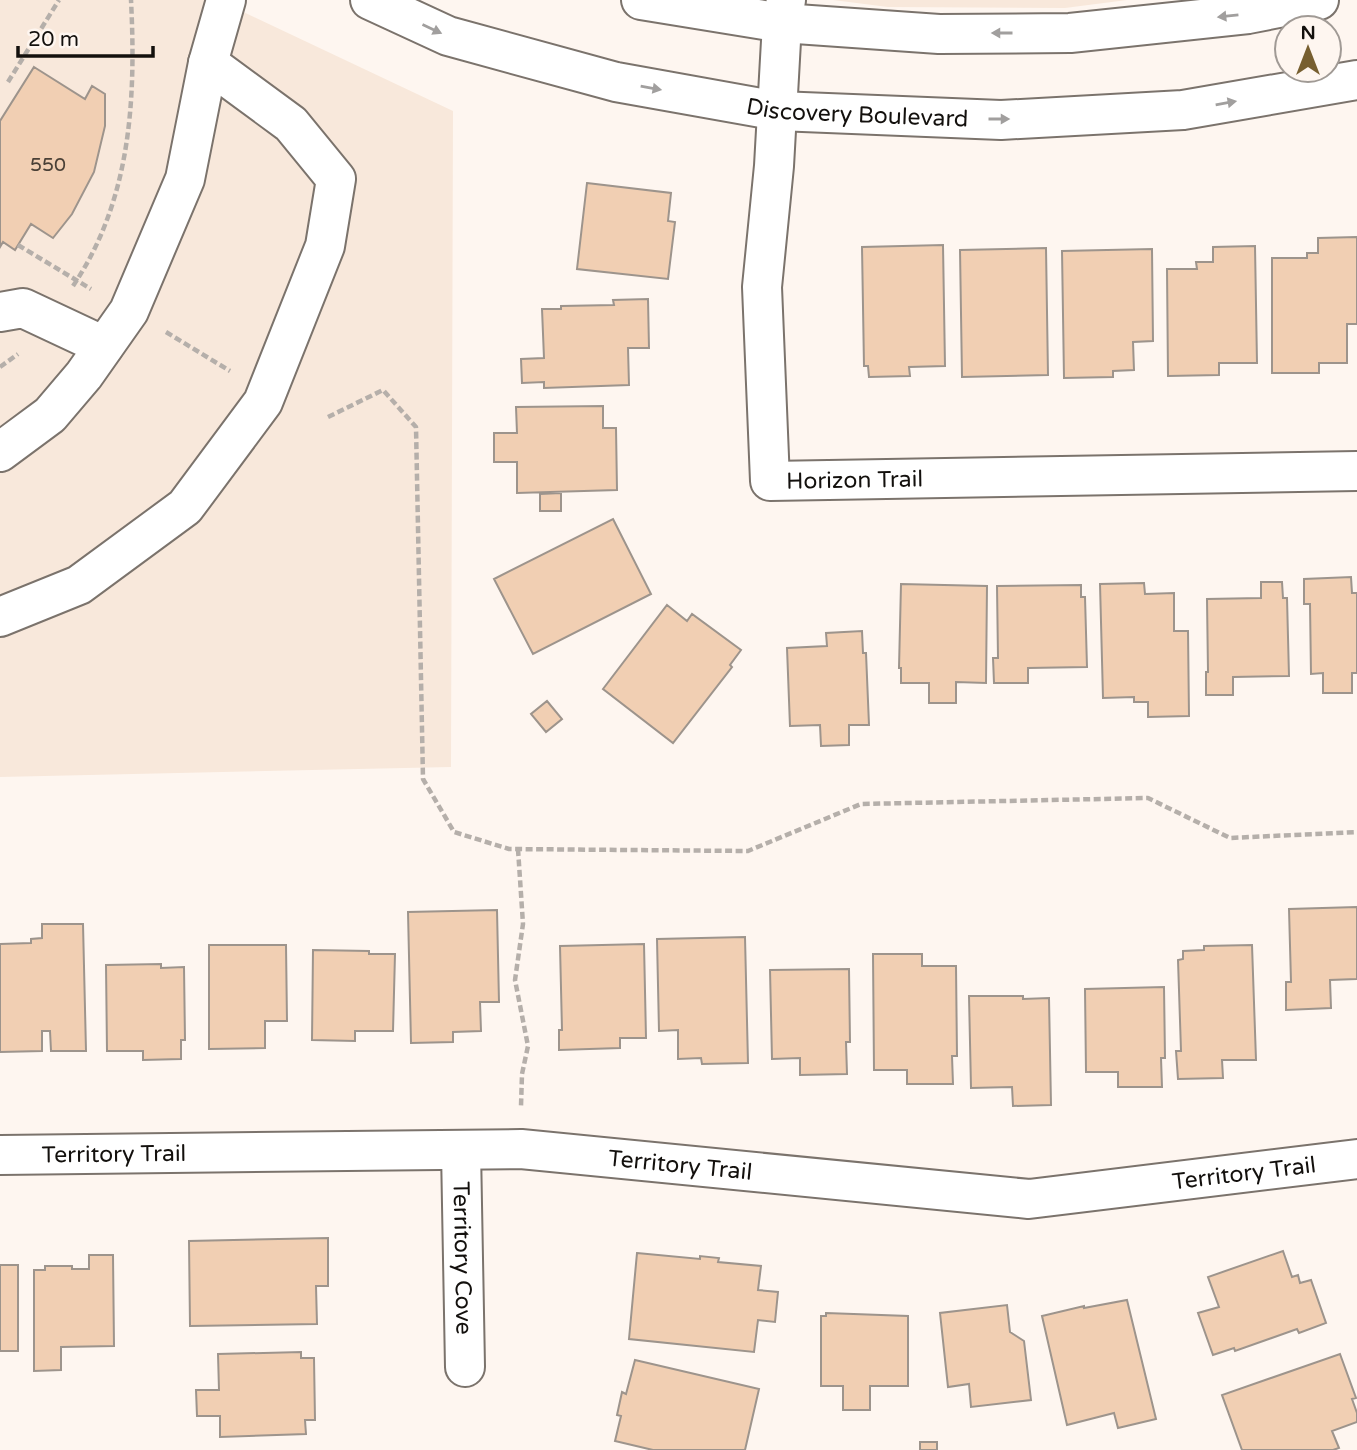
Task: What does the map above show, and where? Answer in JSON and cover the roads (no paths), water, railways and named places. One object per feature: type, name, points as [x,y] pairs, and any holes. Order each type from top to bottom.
[{"type":"street","points":[[0,452],[50,415],[129,311],[185,179],[208,63],[226,0]]},
{"type":"street","name":"Discovery Boulevard","points":[[370,0],[448,36],[616,82],[778,111],[1001,120],[1183,110],[1357,80]]},
{"type":"street","points":[[641,0],[784,12],[939,34],[1070,33],[1248,14],[1319,0]]},
{"type":"street","name":"Horizon Trail","points":[[784,12],[762,287],[770,481],[1357,471]]},
{"type":"street","points":[[0,617],[79,585],[185,507],[263,402],[325,246],[336,179],[291,124],[208,63]]},
{"type":"street","points":[[0,312],[23,308],[104,346]]},
{"type":"street","name":"Territory Trail","points":[[0,1154],[521,1149],[1029,1199],[1357,1160]]},
{"type":"street","name":"Territory Cove","points":[[461,1150],[465,1367]]}]
